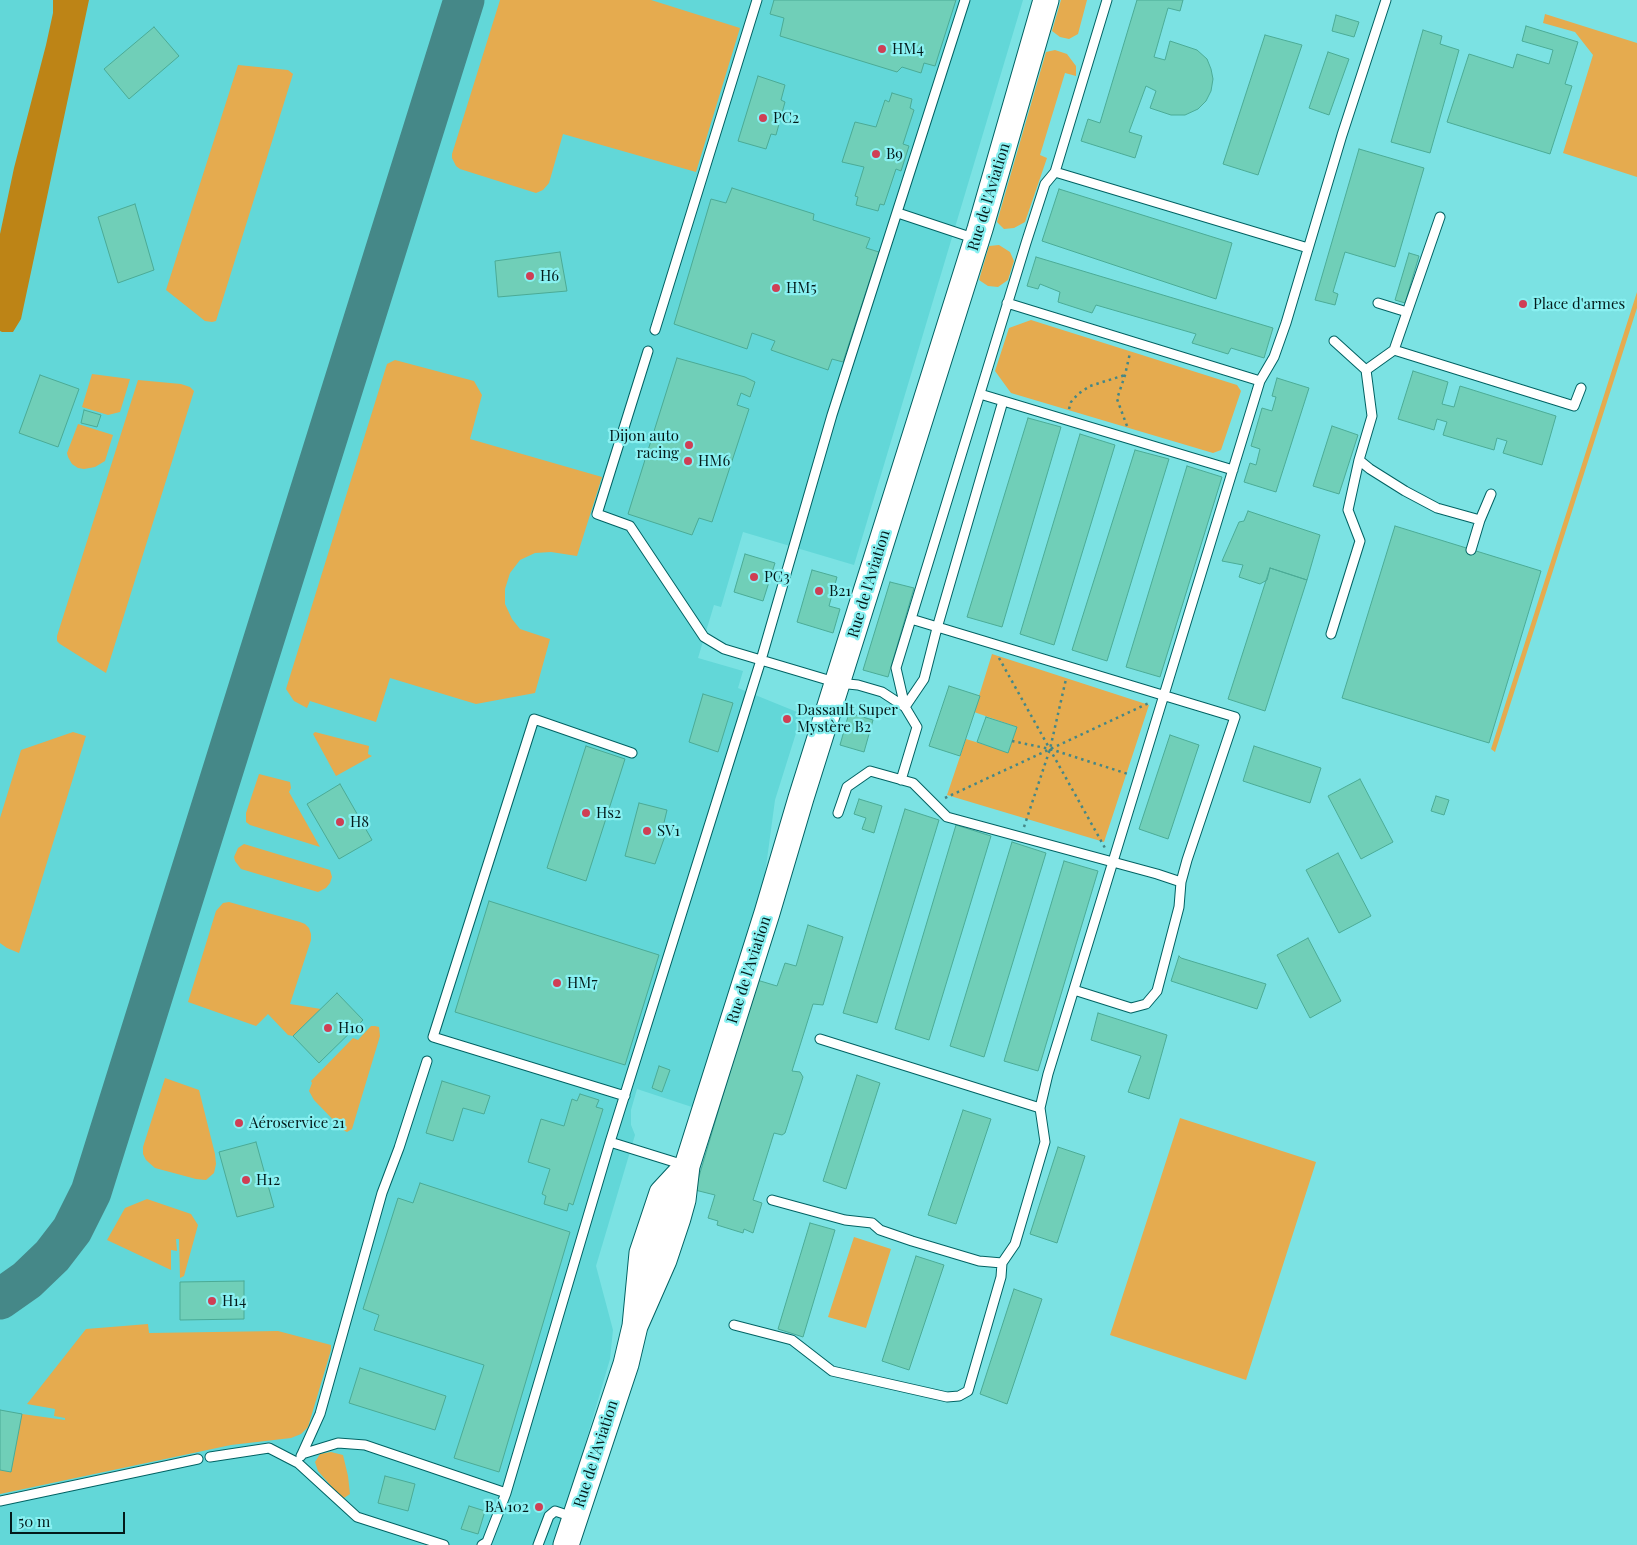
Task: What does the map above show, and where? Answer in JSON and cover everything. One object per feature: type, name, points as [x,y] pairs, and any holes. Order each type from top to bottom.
[{"type":"street","name":"Rue de l'Aviation","points":[[566,1545],[626,1364],[635,1326],[664,1260],[675,1228],[683,1200],[687,1166],[976,239],[1046,0]]},
{"type":"lane","points":[[655,330],[757,0]]},
{"type":"lane","points":[[482,1545],[487,1542],[506,1493],[610,1142],[761,660],[832,415],[965,0]]},
{"type":"lane","points":[[901,780],[917,727],[905,707],[896,668],[1007,303],[1046,184],[1055,172],[1107,0]]},
{"type":"lane","points":[[734,1325],[792,1340],[832,1371],[947,1397],[959,1396],[968,1391],[1001,1277],[1002,1263],[1015,1244],[1045,1142],[1040,1108],[1048,1074],[1260,381],[1274,357],[1386,0]]},
{"type":"lane","points":[[1055,172],[1308,248]]},
{"type":"lane","points":[[898,213],[976,239]]},
{"type":"lane","points":[[1366,370],[1394,350],[1440,217]]},
{"type":"lane","points":[[1007,303],[1260,381]]},
{"type":"lane","points":[[1378,303],[1407,312]]},
{"type":"lane","points":[[1331,634],[1360,542],[1348,510],[1359,460],[1372,416],[1366,370],[1334,341]]},
{"type":"lane","points":[[1394,350],[1574,406],[1581,388]]},
{"type":"lane","points":[[648,351],[597,514],[630,526],[704,637],[724,648],[761,660],[838,683],[858,685],[882,692],[905,707]]},
{"type":"lane","points":[[980,394],[1233,470]]},
{"type":"lane","points":[[905,707],[924,679],[1003,401]]},
{"type":"lane","points":[[1359,460],[1405,491],[1437,508],[1480,520]]},
{"type":"lane","points":[[1471,550],[1480,520],[1491,494]]},
{"type":"lane","points":[[911,619],[1235,717],[1187,860],[1181,882],[1179,907],[1157,991],[1146,1004],[1131,1008],[1074,990]]},
{"type":"lane","points":[[625,1096],[433,1037],[534,719],[632,753]]},
{"type":"lane","points":[[838,813],[847,787],[870,771],[913,783],[948,817],[1181,882]]},
{"type":"lane","points":[[820,1039],[1040,1108]]},
{"type":"lane","points":[[298,1463],[320,1414],[382,1193],[399,1148],[427,1061]]},
{"type":"lane","points":[[610,1142],[687,1166]]},
{"type":"lane","points":[[772,1200],[845,1220],[872,1223],[880,1230],[912,1241],[979,1261],[1002,1263]]},
{"type":"lane","points":[[302,1454],[338,1444],[365,1446],[506,1493]]},
{"type":"lane","points":[[210,1457],[269,1448],[298,1463],[357,1517],[444,1545]]},
{"type":"lane","points":[[0,1501],[198,1459]]},
{"type":"lane","points":[[538,1545],[549,1516],[555,1512],[576,1518]]},
{"type":"path","points":[[1122,437],[1127,425],[1117,399],[1125,375],[1132,342]]},
{"type":"path","points":[[1065,420],[1071,402],[1078,394],[1090,386],[1125,375]]},
{"type":"path","points":[[991,644],[1113,862]]},
{"type":"path","points":[[1020,837],[1050,749],[1069,668]]},
{"type":"path","points":[[933,803],[1164,696]]},
{"type":"path","points":[[1012,741],[1050,749],[1139,778]]},
{"type":"shaded area","points":[[0,0],[1023,0],[854,565],[743,532],[721,607],[714,605],[698,658],[743,671],[738,688],[802,714],[775,800],[763,889],[695,1108],[637,1089],[631,1110],[631,1125],[635,1135],[596,1266],[613,1330],[610,1359],[554,1545],[0,1545]]},
{"type":"shaded area","points":[[53,0],[89,0],[21,319],[13,332],[2,332],[0,331],[0,234],[14,168],[46,45],[53,13]]},
{"type":"shaded area","points":[[500,0],[651,0],[740,28],[696,172],[563,134],[549,183],[543,190],[536,193],[460,169],[456,166],[452,154]]},
{"type":"shaded area","points":[[1061,0],[1087,0],[1078,34],[1069,39],[1060,37],[1052,31]]},
{"type":"shaded area","points":[[1545,14],[1637,43],[1637,177],[1563,153],[1593,55],[1575,32],[1543,23]]},
{"type":"shaded area","points":[[1055,50],[1067,54],[1076,66],[1076,76],[1065,73],[1040,155],[1047,158],[1025,222],[1014,228],[1004,229],[997,222],[1046,52]]},
{"type":"shaded area","points":[[238,65],[288,70],[293,74],[216,321],[212,322],[205,321],[166,290]]},
{"type":"shaded area","points":[[999,245],[1010,252],[1014,261],[1008,280],[998,287],[988,286],[979,280],[989,246]]},
{"type":"shaded area","points":[[1637,292],[1637,308],[1495,752],[1491,749]]},
{"type":"shaded area","points":[[1031,320],[1237,385],[1241,391],[1221,450],[1213,453],[1011,393],[995,371],[1009,328]]},
{"type":"shaded area","points":[[395,360],[474,381],[482,395],[470,439],[602,477],[577,556],[551,552],[535,553],[520,560],[510,573],[505,589],[505,604],[512,619],[520,629],[550,639],[535,693],[476,704],[390,678],[376,722],[310,701],[307,708],[294,701],[286,689],[387,364]]},
{"type":"shaded area","points":[[92,374],[130,379],[120,412],[108,415],[82,407]]},
{"type":"shaded area","points":[[138,380],[181,384],[190,387],[194,391],[106,673],[60,644],[57,641],[57,636]]},
{"type":"shaded area","points":[[78,424],[113,435],[105,461],[95,467],[78,468],[72,464],[68,457],[67,453]]},
{"type":"shaded area","points":[[992,654],[1149,705],[1104,842],[947,795],[966,739],[1008,752],[1017,727],[974,712]]},
{"type":"shaded area","points":[[73,732],[86,736],[19,953],[0,943],[0,818],[21,750]]},
{"type":"shaded area","points":[[315,732],[369,746],[368,754],[372,756],[336,776],[313,734]]},
{"type":"shaded area","points":[[259,774],[290,782],[291,788],[289,792],[320,847],[250,825],[246,822],[246,813]]},
{"type":"shaded area","points":[[244,844],[330,870],[332,877],[330,883],[326,888],[318,892],[241,869],[234,857],[238,848]]},
{"type":"shaded area","points":[[229,902],[300,922],[309,928],[311,940],[290,1004],[321,1009],[293,1036],[288,1035],[268,1014],[256,1026],[188,1002],[216,911],[223,903]]},
{"type":"shaded area","points":[[371,1026],[379,1027],[380,1036],[352,1129],[347,1132],[314,1100],[309,1091],[311,1081],[353,1038],[358,1040]]},
{"type":"shaded area","points":[[165,1078],[199,1090],[216,1164],[214,1173],[206,1180],[155,1168],[146,1160],[143,1154],[143,1147]]},
{"type":"shaded area","points":[[1180,1118],[1316,1162],[1246,1380],[1110,1335]]},
{"type":"shaded area","points":[[147,1199],[191,1214],[198,1225],[184,1276],[180,1278],[179,1239],[176,1239],[177,1251],[171,1250],[171,1270],[107,1240],[125,1208]]},
{"type":"shaded area","points":[[854,1237],[891,1249],[866,1328],[828,1317]]},
{"type":"shaded area","points":[[148,1324],[149,1333],[278,1331],[331,1345],[308,1427],[301,1434],[291,1438],[231,1445],[0,1494],[0,1470],[11,1472],[22,1414],[65,1420],[65,1418],[54,1416],[55,1409],[27,1404],[86,1329]]},
{"type":"shaded area","points":[[331,1452],[343,1455],[350,1494],[344,1498],[318,1471],[315,1462],[320,1454]]},
{"type":"building","name":"HM4","points":[[774,0],[956,0],[935,66],[924,63],[921,73],[902,67],[897,72],[780,36],[784,18],[770,14]]},
{"type":"building","points":[[1137,0],[1183,0],[1180,11],[1168,8],[1154,57],[1165,60],[1170,41],[1197,50],[1207,59],[1213,79],[1211,91],[1206,101],[1198,109],[1185,115],[1171,115],[1150,108],[1156,91],[1146,86],[1129,132],[1142,136],[1135,158],[1081,141],[1088,119],[1100,123]]},
{"type":"building","points":[[1336,15],[1359,22],[1354,37],[1332,31]]},
{"type":"building","points":[[1526,26],[1578,42],[1565,84],[1572,86],[1550,154],[1447,122],[1469,54],[1513,68],[1517,54],[1549,64],[1553,50],[1522,41]]},
{"type":"building","points":[[154,27],[179,56],[129,99],[104,69]]},
{"type":"building","points":[[1423,30],[1442,36],[1440,44],[1459,50],[1430,153],[1391,142]]},
{"type":"building","points":[[1265,35],[1302,45],[1258,175],[1223,164]]},
{"type":"building","points":[[1328,52],[1349,59],[1329,115],[1309,108]]},
{"type":"building","name":"PC2","points":[[758,76],[785,85],[781,100],[785,102],[776,135],[771,134],[766,149],[738,141]]},
{"type":"building","name":"B9","points":[[892,93],[912,99],[910,108],[914,110],[903,144],[909,146],[901,171],[896,169],[884,205],[880,204],[878,211],[856,205],[858,197],[855,196],[864,167],[842,162],[855,122],[876,127],[885,100],[889,102]]},
{"type":"building","points":[[1359,149],[1424,168],[1395,267],[1345,252],[1333,292],[1338,294],[1335,305],[1315,300]]},
{"type":"building","name":"HM5","points":[[732,188],[814,214],[813,220],[870,238],[866,248],[879,252],[843,362],[832,359],[828,370],[771,350],[775,341],[752,333],[747,349],[674,324],[711,199],[726,203]]},
{"type":"building","points":[[1059,189],[1232,243],[1216,299],[1042,241]]},
{"type":"building","points":[[135,204],[154,270],[118,283],[98,217]]},
{"type":"building","name":"H6","points":[[560,252],[567,291],[498,297],[495,261]]},
{"type":"building","points":[[1409,253],[1419,256],[1405,303],[1395,300]]},
{"type":"building","points":[[1036,257],[1273,328],[1264,358],[1231,348],[1228,354],[1192,343],[1196,334],[1096,305],[1092,313],[1058,302],[1060,292],[1040,284],[1038,289],[1027,286]]},
{"type":"building","name":"HM6","points":[[677,358],[745,377],[755,382],[750,397],[741,393],[737,405],[749,409],[712,522],[699,518],[692,535],[628,514]]},
{"type":"building","points":[[1413,371],[1448,382],[1442,404],[1454,407],[1460,386],[1556,416],[1542,465],[1503,453],[1507,441],[1497,438],[1494,450],[1443,435],[1447,422],[1437,419],[1434,430],[1398,419]]},
{"type":"building","points":[[40,375],[79,389],[58,447],[19,433]]},
{"type":"building","points":[[1277,378],[1309,388],[1276,492],[1244,482],[1250,463],[1256,465],[1260,449],[1251,446],[1262,408],[1272,411],[1276,397],[1272,396]]},
{"type":"building","points":[[84,410],[101,415],[97,427],[81,423]]},
{"type":"building","points":[[1028,418],[1061,427],[1002,627],[967,617]]},
{"type":"building","points":[[1332,426],[1358,435],[1339,494],[1313,486]]},
{"type":"building","points":[[1080,434],[1115,445],[1054,645],[1020,634]]},
{"type":"building","points":[[1135,450],[1169,459],[1107,661],[1072,650]]},
{"type":"building","points":[[1187,466],[1222,477],[1160,677],[1126,667]]},
{"type":"building","points":[[1248,511],[1320,535],[1307,580],[1270,568],[1267,580],[1260,584],[1239,577],[1243,565],[1222,561],[1239,522],[1244,521]]},
{"type":"building","points":[[1395,526],[1541,571],[1489,743],[1342,698]]},
{"type":"building","name":"PC3","points":[[745,554],[775,563],[763,601],[734,592]]},
{"type":"building","points":[[1270,568],[1307,580],[1265,711],[1228,699]]},
{"type":"building","name":"B21","points":[[812,570],[837,577],[829,606],[840,609],[833,633],[797,622]]},
{"type":"building","points":[[890,582],[914,588],[888,677],[863,670]]},
{"type":"building","points":[[949,686],[980,696],[960,756],[929,746]]},
{"type":"building","points":[[703,694],[733,703],[718,752],[689,742]]},
{"type":"building","points":[[849,713],[873,720],[864,752],[840,745]]},
{"type":"building","points":[[986,717],[1017,727],[1008,753],[977,742]]},
{"type":"building","points":[[1170,735],[1199,745],[1168,839],[1139,829]]},
{"type":"building","name":"Hs2","points":[[586,746],[625,759],[586,881],[547,868]]},
{"type":"building","points":[[1254,746],[1321,768],[1310,803],[1243,781]]},
{"type":"building","points":[[1360,779],[1393,842],[1361,859],[1328,796]]},
{"type":"building","name":"H8","points":[[340,784],[372,840],[339,859],[307,804]]},
{"type":"building","points":[[1436,796],[1449,800],[1444,815],[1431,811]]},
{"type":"building","points":[[859,799],[882,806],[874,833],[862,829],[866,818],[854,814]]},
{"type":"building","name":"SV1","points":[[639,803],[667,810],[661,835],[665,836],[655,864],[625,856]]},
{"type":"building","points":[[905,809],[939,820],[877,1023],[843,1013]]},
{"type":"building","points":[[956,825],[991,836],[929,1040],[895,1029]]},
{"type":"building","points":[[1012,842],[1046,853],[984,1057],[950,1046]]},
{"type":"building","points":[[1338,853],[1371,916],[1339,933],[1306,870]]},
{"type":"building","points":[[1064,861],[1098,871],[1038,1071],[1004,1061]]},
{"type":"building","name":"HM7","points":[[489,901],[659,955],[625,1065],[455,1012]]},
{"type":"building","points":[[808,925],[843,937],[823,1005],[813,1004],[792,1071],[800,1072],[803,1077],[785,1133],[782,1135],[774,1133],[753,1200],[762,1203],[753,1233],[744,1229],[743,1233],[717,1225],[718,1221],[708,1218],[715,1195],[695,1190],[757,980],[777,986],[785,963],[796,966]]},
{"type":"building","points":[[1308,938],[1341,1001],[1310,1018],[1277,955]]},
{"type":"building","points":[[1179,956],[1266,984],[1257,1009],[1171,981]]},
{"type":"building","name":"H10","points":[[337,993],[363,1020],[319,1063],[293,1036]]},
{"type":"building","points":[[1098,1013],[1167,1035],[1149,1099],[1128,1092],[1141,1056],[1091,1040]]},
{"type":"building","points":[[659,1066],[670,1070],[662,1092],[652,1088]]},
{"type":"building","points":[[857,1075],[880,1083],[846,1189],[823,1181]]},
{"type":"building","points":[[442,1081],[490,1096],[484,1114],[463,1108],[453,1141],[426,1133]]},
{"type":"building","points":[[580,1094],[599,1100],[596,1107],[603,1109],[573,1205],[569,1203],[567,1211],[544,1204],[546,1196],[542,1194],[550,1169],[528,1162],[541,1119],[564,1126],[572,1099],[577,1101]]},
{"type":"building","points":[[963,1110],[991,1119],[956,1224],[928,1215]]},
{"type":"building","name":"H12","points":[[256,1142],[274,1207],[237,1217],[219,1152]]},
{"type":"building","points":[[1058,1147],[1085,1156],[1057,1243],[1030,1234]]},
{"type":"building","points":[[420,1183],[570,1232],[499,1472],[454,1458],[484,1365],[374,1330],[379,1315],[363,1309],[398,1198],[413,1203]]},
{"type":"building","points":[[810,1223],[835,1230],[803,1337],[778,1329]]},
{"type":"building","points":[[916,1256],[944,1265],[909,1370],[882,1361]]},
{"type":"building","name":"H14","points":[[244,1281],[244,1319],[180,1320],[180,1282]]},
{"type":"building","points":[[1014,1289],[1042,1299],[1007,1404],[980,1394]]},
{"type":"building","points":[[360,1368],[446,1396],[435,1430],[349,1403]]},
{"type":"building","points":[[0,1410],[22,1414],[11,1472],[0,1470]]},
{"type":"building","points":[[385,1476],[415,1484],[408,1511],[378,1503]]},
{"type":"building","points":[[469,1506],[485,1511],[478,1534],[461,1529]]},
{"type":"taxiway","points":[[0,1299],[27,1280],[52,1256],[72,1230],[91,1192],[464,0]]},
{"type":"place","name":"HM4","points":[[882,49]]},
{"type":"place","name":"PC2","points":[[763,118]]},
{"type":"place","name":"B9","points":[[876,154]]},
{"type":"place","name":"H6","points":[[530,276]]},
{"type":"place","name":"HM5","points":[[776,288]]},
{"type":"place","name":"Place d'armes","points":[[1523,304]]},
{"type":"place","name":"Dijon auto racing","points":[[689,445]]},
{"type":"place","name":"HM6","points":[[688,461]]},
{"type":"place","name":"PC3","points":[[754,577]]},
{"type":"place","name":"B21","points":[[819,591]]},
{"type":"place","name":"Dassault Super Mystère B2","points":[[787,719]]},
{"type":"place","name":"Hs2","points":[[586,813]]},
{"type":"place","name":"H8","points":[[340,822]]},
{"type":"place","name":"SV1","points":[[647,831]]},
{"type":"place","name":"HM7","points":[[557,983]]},
{"type":"place","name":"H10","points":[[328,1028]]},
{"type":"place","name":"Aéroservice 21","points":[[239,1123]]},
{"type":"place","name":"H12","points":[[246,1180]]},
{"type":"place","name":"H14","points":[[212,1301]]},
{"type":"place","name":"BA 102","points":[[539,1507]]}]
